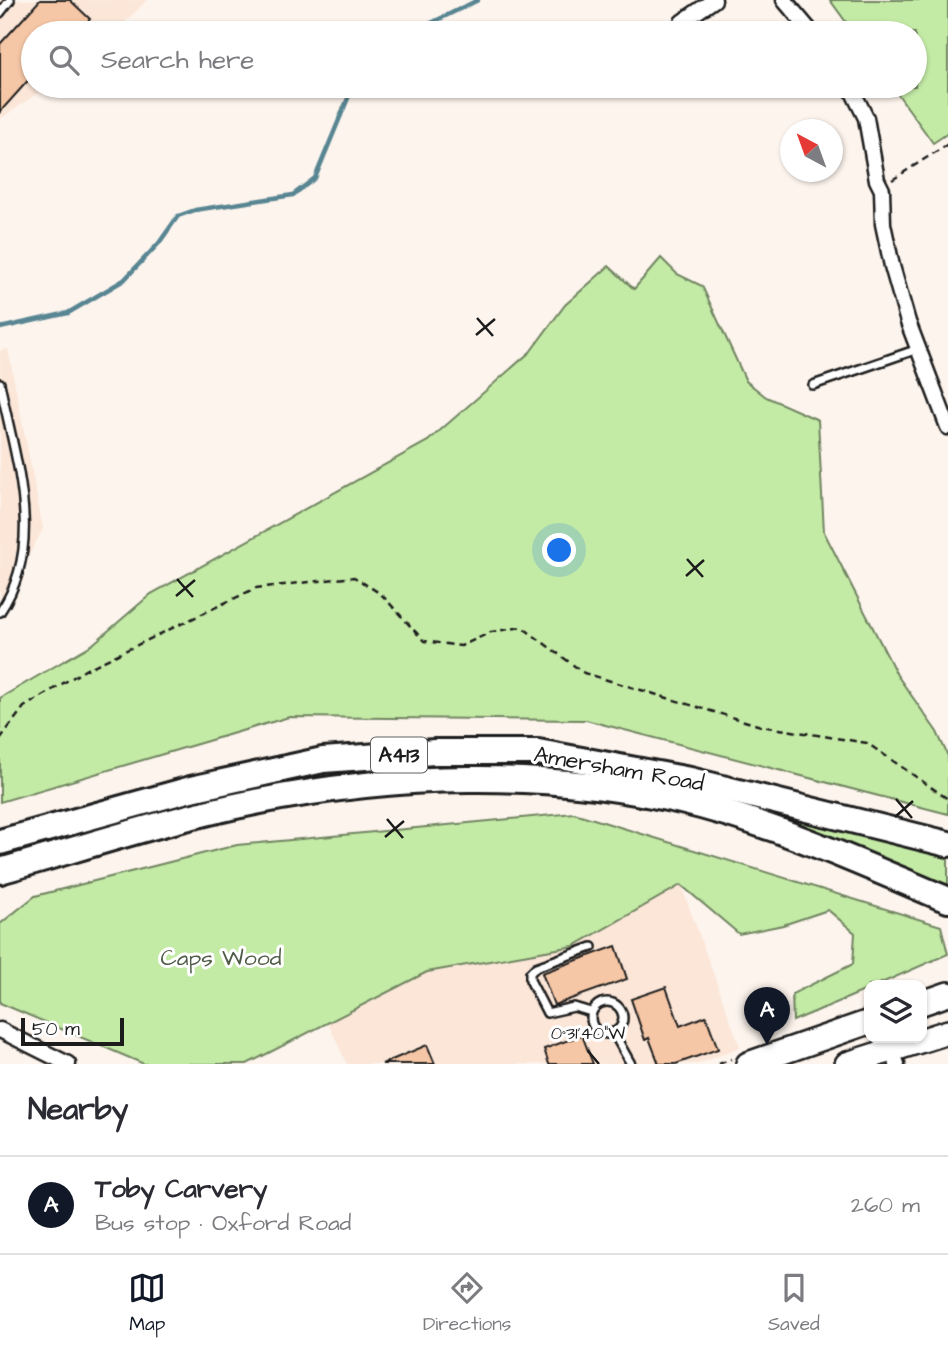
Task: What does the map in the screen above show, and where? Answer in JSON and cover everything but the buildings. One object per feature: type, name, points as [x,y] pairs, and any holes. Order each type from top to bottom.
[{"type":"highway","name":"Amersham Road","points":[[0,842],[191,789],[323,760],[435,752],[538,752],[690,780],[948,844]]},
{"type":"highway","name":"A413","points":[[0,871],[254,802],[336,788],[492,779],[559,782],[680,801],[798,836],[948,900]]},
{"type":"main road","points":[[927,1001],[948,994]]},
{"type":"main road","points":[[748,1064],[864,1024]]},
{"type":"main road","points":[[847,1064],[948,1032]]},
{"type":"street","points":[[683,21],[714,0]]},
{"type":"street","points":[[784,0],[802,21]]},
{"type":"street","points":[[856,98],[866,118],[877,180],[882,190],[883,224],[892,266],[918,349],[948,427]]},
{"type":"street","points":[[0,1030],[68,1064]]},
{"type":"lane","points":[[0,13],[10,0]]},
{"type":"lane","points":[[813,385],[918,349]]},
{"type":"lane","points":[[0,383],[26,527],[19,574],[0,612]]},
{"type":"lane","points":[[591,1012],[574,1007],[547,1013],[530,980],[530,973],[536,967],[592,947]]},
{"type":"lane","points":[[591,1012],[603,1002],[618,1006],[622,1022],[613,1032]]},
{"type":"lane","points":[[591,1012],[591,1023],[597,1031],[613,1032]]},
{"type":"lane","points":[[613,1032],[631,1064]]},
{"type":"path","points":[[882,190],[908,168],[948,144]]},
{"type":"path","points":[[0,740],[24,707],[85,670],[256,588],[354,577],[381,594],[424,641],[461,646],[491,632],[522,627],[584,673],[761,726],[867,743],[948,799]]},
{"type":"shaded area","points":[[0,0],[147,0],[126,21],[21,21],[21,98],[31,98],[0,119]]},
{"type":"shaded area","points":[[8,349],[43,529],[0,609],[0,351]]},
{"type":"shaded area","points":[[681,885],[740,1047],[698,1064],[347,1064],[328,1023],[427,972],[574,946]]},
{"type":"green space","points":[[830,0],[948,0],[948,133],[933,143],[901,98],[927,98],[927,21],[845,21]]},
{"type":"green space","points":[[661,258],[677,274],[702,286],[746,381],[766,397],[818,420],[824,532],[897,675],[937,732],[948,756],[948,814],[586,720],[289,717],[0,802],[0,698],[93,644],[151,594],[428,441],[530,352],[565,305],[609,266],[634,289]]},
{"type":"green space","points":[[772,806],[948,851],[948,885],[776,815]]},
{"type":"green space","name":"Caps Wood","points":[[574,813],[941,926],[948,954],[888,980],[864,980],[864,991],[793,1021],[792,994],[853,964],[855,933],[828,910],[783,925],[739,934],[681,885],[574,946],[427,972],[247,1064],[144,1064],[0,1003],[0,924],[35,896],[237,845]]},
{"type":"waterway","points":[[435,21],[478,0]]},
{"type":"waterway","points":[[0,328],[68,313],[124,280],[159,243],[178,216],[195,210],[293,195],[315,178],[348,98]]},
{"type":"place","name":"Toby Carvery","points":[[767,1045]]}]
